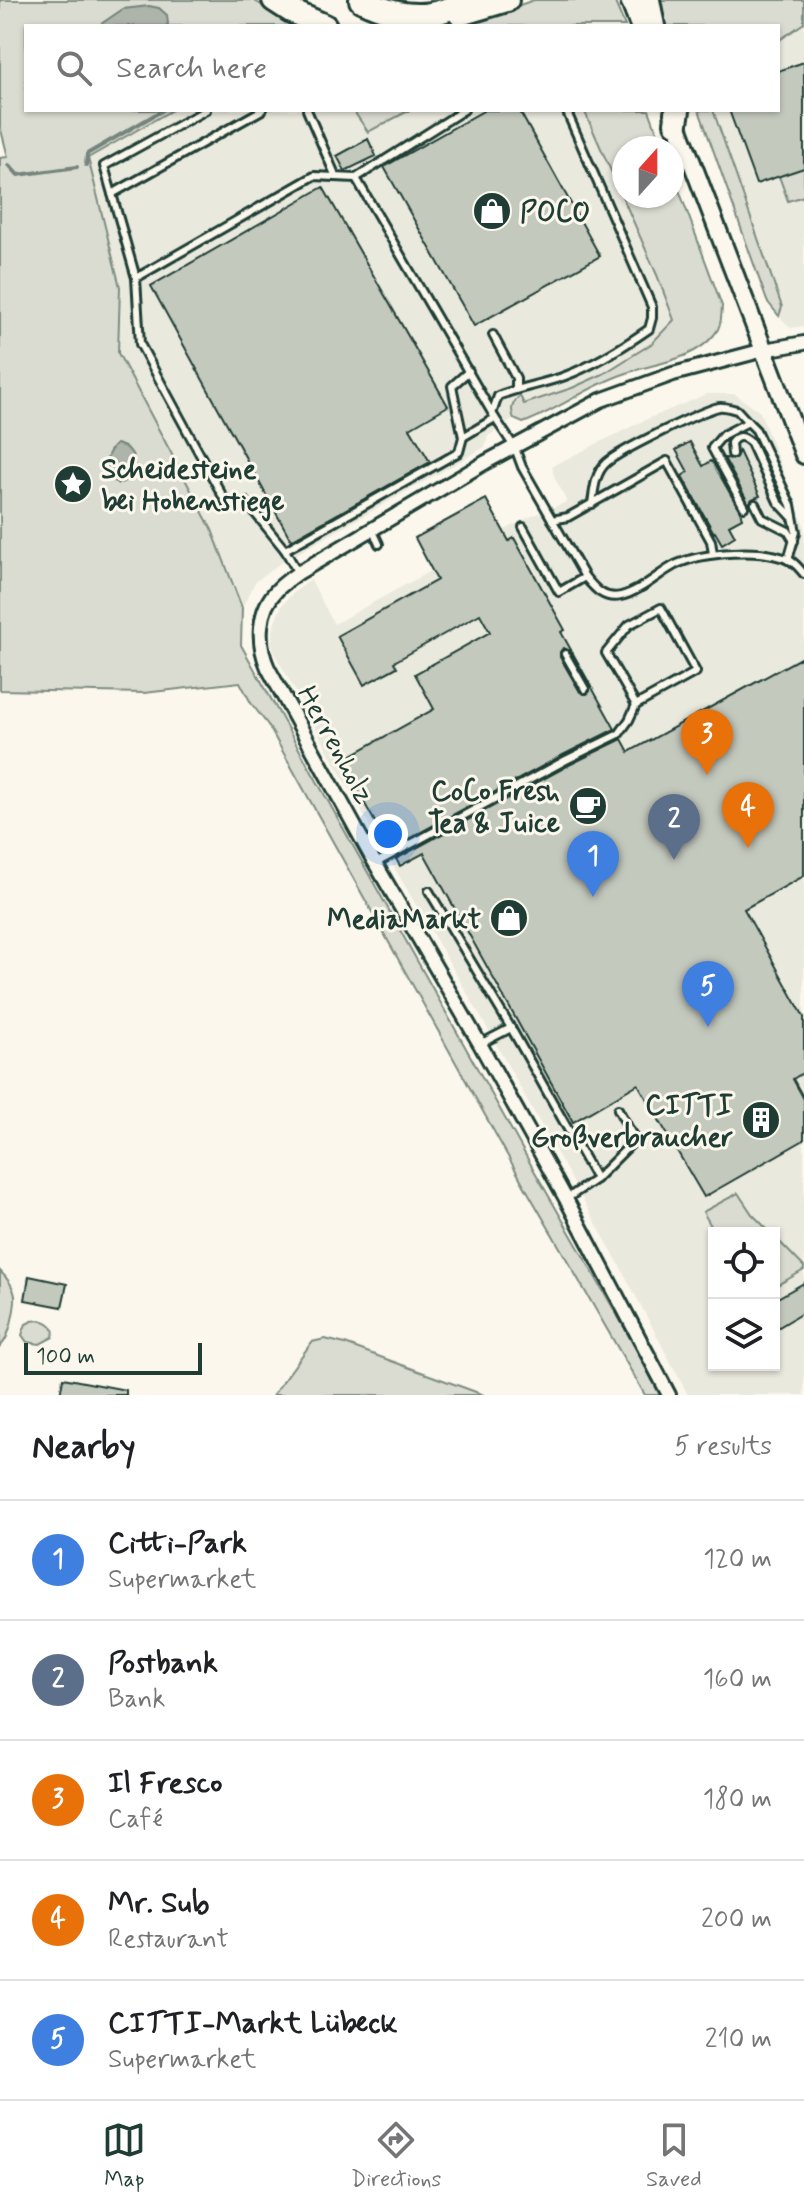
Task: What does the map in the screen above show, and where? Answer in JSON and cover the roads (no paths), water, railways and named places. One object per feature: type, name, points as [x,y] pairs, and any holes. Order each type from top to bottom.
[{"type":"highway","points":[[274,0],[320,24]]},
{"type":"highway","points":[[361,0],[381,10],[430,14],[473,0]]},
{"type":"highway","points":[[428,24],[507,0]]},
{"type":"highway","points":[[648,0],[653,24]]},
{"type":"main road","points":[[629,0],[638,24]]},
{"type":"main road","points":[[675,114],[804,455]]},
{"type":"street","name":"Herrenholz","points":[[669,1395],[566,1199],[264,658],[261,620],[266,605],[277,590],[298,573],[481,465],[601,400],[673,374],[804,343]]},
{"type":"lane","points":[[202,112],[104,166],[136,278],[140,344],[228,506],[246,502],[285,550],[298,573]]},
{"type":"lane","points":[[112,194],[258,112]]},
{"type":"lane","points":[[308,112],[336,177]]},
{"type":"lane","points":[[136,278],[314,176],[356,178],[461,112]]},
{"type":"lane","points":[[463,437],[494,415],[498,396],[516,388],[566,376],[649,329],[652,307],[567,112]]},
{"type":"lane","points":[[356,178],[515,448],[522,467],[585,577],[596,590],[604,595],[620,596],[674,566],[713,554],[775,556],[788,560],[804,574]]},
{"type":"lane","points":[[493,335],[516,378],[516,388]]},
{"type":"lane","points":[[285,550],[459,452],[463,437],[452,386],[469,371]]},
{"type":"lane","points":[[592,504],[595,481],[604,464],[687,420],[721,407],[737,410],[756,430],[791,505],[794,542],[788,560]]},
{"type":"lane","points":[[744,507],[712,448],[723,435],[748,422]]},
{"type":"lane","points":[[732,454],[731,443],[739,436],[751,443],[778,502],[794,519]]},
{"type":"lane","points":[[552,520],[568,517],[667,461],[711,541],[713,554]]},
{"type":"lane","points":[[755,504],[762,518],[788,531],[794,542]]},
{"type":"lane","points":[[523,527],[559,592],[585,577]]},
{"type":"lane","points":[[372,529],[379,544]]},
{"type":"lane","points":[[376,863],[619,734],[636,705],[696,672],[661,608],[629,625],[606,653],[636,705]]},
{"type":"lane","points":[[565,654],[585,689]]},
{"type":"lane","points":[[429,891],[596,1179]]},
{"type":"lane","points":[[480,1044],[511,1028]]},
{"type":"lane","points":[[566,1199],[596,1179],[635,1140],[618,1109]]},
{"type":"waterway","points":[[86,165],[87,154],[160,112]]},
{"type":"waterway","points":[[9,165],[18,175],[77,167]]},
{"type":"place","name":"POCO","points":[[492,211]]},
{"type":"place","name":"Scheidesteine bei Hohenstiege","points":[[73,484]]},
{"type":"place","name":"Il Fresco","points":[[707,775]]},
{"type":"place","name":"CoCo Fresh Tea & Juice","points":[[588,806]]},
{"type":"place","name":"Mr. Sub","points":[[748,848]]},
{"type":"place","name":"Postbank","points":[[674,860]]},
{"type":"place","name":"Citti-Park","points":[[593,897]]},
{"type":"place","name":"MediaMarkt","points":[[509,918]]},
{"type":"place","name":"CITTI-Markt Lübeck","points":[[708,1027]]},
{"type":"place","name":"CITTI Großverbraucher","points":[[761,1120]]}]
